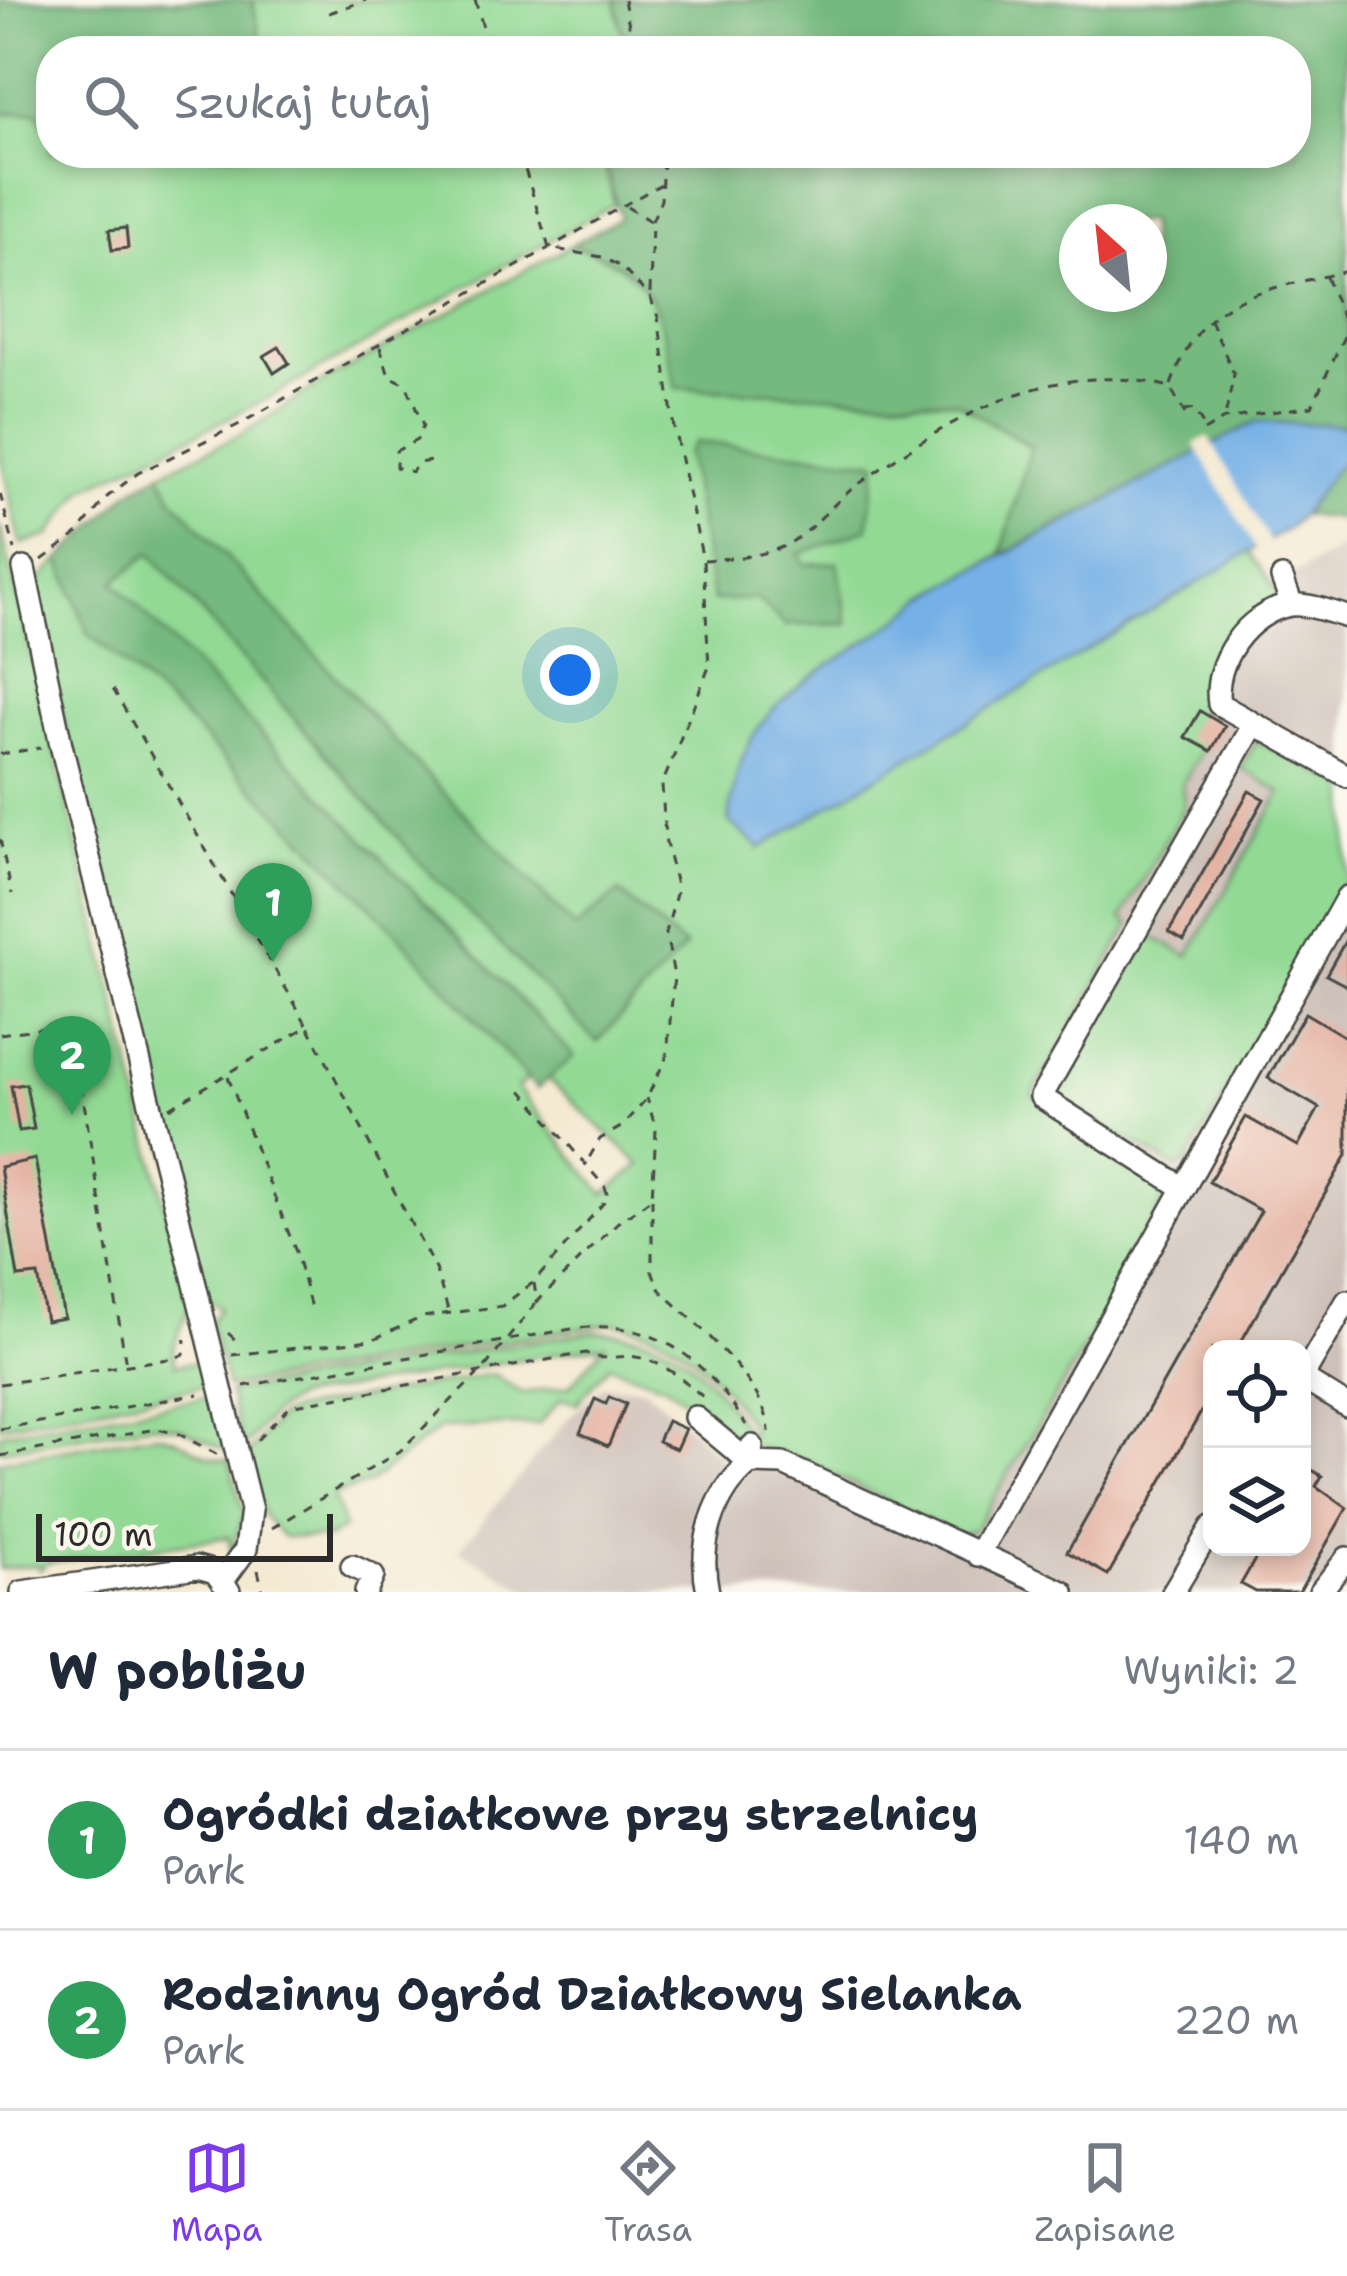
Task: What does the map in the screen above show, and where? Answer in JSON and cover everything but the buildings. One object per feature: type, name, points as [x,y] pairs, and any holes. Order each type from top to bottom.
[{"type":"street","points":[[22,1592],[197,1567],[214,1573],[225,1587],[250,1536],[251,1510],[35,636],[23,568]]},
{"type":"street","points":[[1282,578],[1292,605]]},
{"type":"street","points":[[1347,616],[1292,605],[1260,619],[1227,652],[1216,685],[1219,704],[1347,776]]},
{"type":"street","points":[[1182,1187],[1041,1097],[1254,724]]},
{"type":"street","points":[[978,1555],[1347,897]]},
{"type":"street","points":[[1311,1363],[1347,1301]]},
{"type":"street","points":[[1311,1384],[1347,1406]]},
{"type":"street","points":[[702,1410],[783,1464],[1063,1592]]},
{"type":"street","points":[[708,1592],[704,1540],[753,1446]]},
{"type":"street","points":[[1173,1592],[1203,1542]]},
{"type":"street","points":[[1320,1592],[1347,1558]]},
{"type":"street","points":[[352,1565],[374,1576],[366,1592]]},
{"type":"path","points":[[329,13],[366,0]]},
{"type":"path","points":[[475,0],[486,36]]},
{"type":"path","points":[[624,0],[631,36]]},
{"type":"path","points":[[524,168],[548,248]]},
{"type":"path","points":[[585,1165],[600,1138],[621,1127],[647,1098],[667,1056],[674,985],[666,933],[677,890],[662,785],[710,667],[703,560],[674,428],[658,317],[650,297],[652,221],[663,168]]},
{"type":"path","points":[[0,494],[23,568],[77,534],[107,497],[138,473],[222,434],[663,183]]},
{"type":"path","points":[[624,206],[652,221]]},
{"type":"path","points":[[548,248],[602,257],[650,297]]},
{"type":"path","points":[[1170,386],[1195,329],[1209,318],[1242,298],[1347,271]]},
{"type":"path","points":[[1170,386],[1184,412],[1194,409],[1205,430],[1225,419],[1312,406],[1347,330],[1326,277]]},
{"type":"path","points":[[1209,318],[1234,374],[1225,419]]},
{"type":"path","points":[[407,321],[410,327]]},
{"type":"path","points":[[380,345],[389,376],[406,384],[423,426],[417,440],[396,452],[396,467],[412,472],[418,462],[438,460]]},
{"type":"path","points":[[703,560],[785,545],[854,487],[992,401],[1069,379],[1104,375],[1170,386]]},
{"type":"path","points":[[112,688],[308,1026],[436,1271],[449,1312]]},
{"type":"path","points":[[0,754],[52,747]]},
{"type":"path","points":[[0,839],[12,894]]},
{"type":"path","points":[[0,1034],[59,1026],[74,1040],[126,1365]]},
{"type":"path","points":[[164,1112],[308,1026]]},
{"type":"path","points":[[227,1074],[296,1252],[312,1312]]},
{"type":"path","points":[[251,1353],[371,1340],[449,1312],[502,1306],[534,1282],[608,1198],[605,1187],[521,1089]]},
{"type":"path","points":[[0,1430],[592,1326],[651,1333],[706,1368],[753,1446],[770,1431],[750,1385],[660,1289],[652,1270],[656,1130],[647,1098]]},
{"type":"path","points":[[250,1536],[326,1499],[400,1451],[481,1371],[537,1303],[617,1223],[652,1198]]},
{"type":"path","points":[[534,1282],[537,1303]]},
{"type":"path","points":[[0,1384],[184,1354],[189,1319],[201,1314]]},
{"type":"path","points":[[0,1456],[157,1429],[179,1434],[216,1454],[236,1455],[251,1447],[277,1413],[290,1406],[586,1353],[595,1358],[632,1356],[654,1362],[702,1410]]},
{"type":"shaded area","points":[[1347,545],[1347,1592],[531,1592],[459,1550],[569,1417],[604,1385],[645,1388],[727,1463],[830,1434],[1201,626]]},
{"type":"green space","points":[[0,0],[253,0],[259,36],[36,36],[36,112],[0,113]]},
{"type":"green space","points":[[253,0],[615,0],[623,36],[257,36]]},
{"type":"green space","points":[[615,0],[1347,0],[1347,425],[1256,422],[1001,555],[1031,446],[955,401],[676,388],[658,314],[638,281],[600,255],[571,245],[620,218],[606,168],[1311,168],[1311,36],[623,36]]},
{"type":"green space","points":[[36,112],[36,168],[606,168],[614,204],[267,399],[84,489],[49,536],[21,544],[0,455],[0,113]]},
{"type":"green space","points":[[571,245],[622,267],[650,296],[677,388],[955,401],[1031,447],[1001,555],[927,596],[896,626],[843,658],[760,848],[1248,550],[1283,601],[1245,624],[1220,647],[1200,711],[1203,747],[1182,785],[1185,806],[1122,918],[1130,924],[1032,1095],[1170,1188],[1099,1323],[975,1529],[959,1535],[801,1459],[747,1445],[665,1385],[609,1365],[577,1403],[561,1399],[539,1424],[440,1428],[368,1484],[333,1495],[344,1528],[329,1538],[283,1537],[264,1516],[245,1457],[279,1417],[294,1410],[493,1374],[522,1393],[570,1386],[605,1345],[295,1398],[273,1413],[242,1448],[229,1392],[593,1331],[622,1333],[667,1346],[685,1358],[716,1389],[747,1433],[753,1430],[710,1373],[677,1345],[635,1327],[610,1323],[227,1387],[210,1324],[220,1307],[208,1301],[162,1133],[166,1119],[158,1105],[31,588],[60,560],[88,633],[177,711],[397,933],[528,1079],[517,1088],[604,1194],[641,1165],[548,1079],[573,1055],[113,583],[149,552],[423,866],[598,1041],[684,946],[576,929],[397,744],[173,498],[160,473],[240,435],[323,382]],"holes":[[[688,453],[799,554],[803,564],[786,625],[757,599],[713,600]]]},
{"type":"green space","points":[[695,442],[877,461],[868,528],[799,554],[804,564],[838,563],[848,624],[785,625],[757,599],[713,601],[687,453]]},
{"type":"green space","points":[[1347,457],[1347,520],[1303,515],[1325,478]]},
{"type":"green space","points":[[160,473],[173,498],[397,744],[575,928],[619,892],[685,947],[597,1042],[423,866],[150,553],[114,582],[574,1056],[537,1089],[397,933],[177,711],[88,633],[60,560],[129,492]]},
{"type":"green space","points":[[0,525],[189,1306],[173,1349],[175,1365],[196,1363],[195,1323],[211,1385],[0,1426]]},
{"type":"green space","points":[[1257,741],[1347,787],[1347,883],[1186,1163],[1176,1167],[1059,1098],[1059,1090],[1149,935],[1189,956],[1281,792],[1241,768]]},
{"type":"green space","points":[[210,1397],[227,1451],[180,1428],[152,1424],[0,1450],[0,1433]]},
{"type":"green space","points":[[155,1434],[209,1457],[229,1460],[244,1514],[231,1551],[228,1537],[47,1563],[40,1570],[39,1565],[0,1569],[0,1461]]},
{"type":"water","points":[[1256,422],[1347,425],[1347,457],[1285,530],[760,848],[728,821],[738,772],[753,736],[795,689],[927,596]]},
{"type":"pier","points":[[1208,436],[1271,544],[1258,552],[1194,444]]},
{"type":"place","name":"Ogródki działkowe przy strzelnicy","points":[[273,962]]},
{"type":"place","name":"Rodzinny Ogród Działkowy Sielanka","points":[[72,1115]]}]
